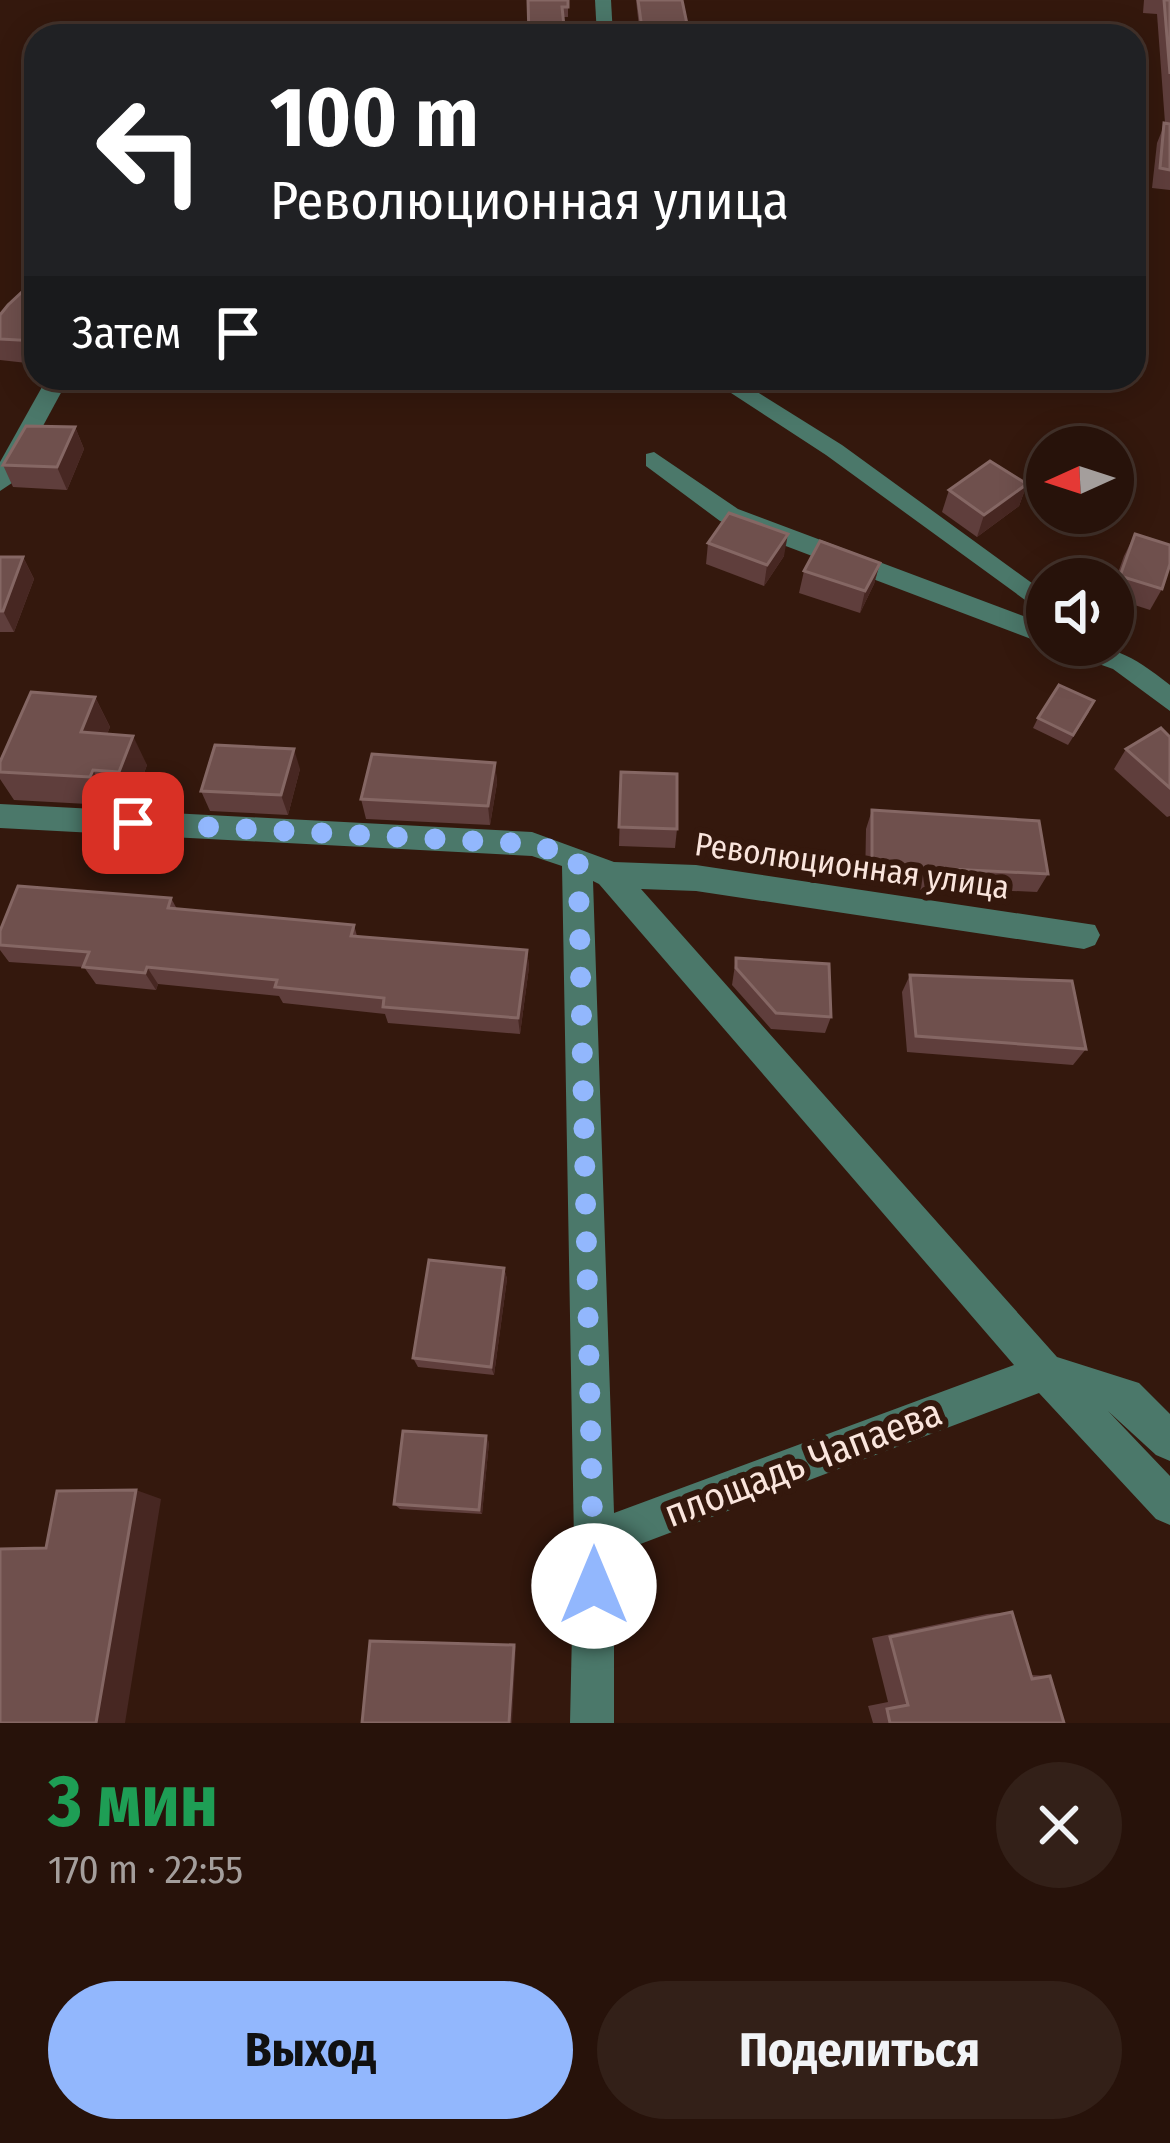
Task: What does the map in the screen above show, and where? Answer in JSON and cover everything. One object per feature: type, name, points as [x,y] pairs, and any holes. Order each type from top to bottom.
[{"type":"street","points":[[0,483],[51,390]]},
{"type":"street","points":[[737,390],[834,450],[1026,592]]},
{"type":"street","points":[[654,460],[729,515],[1026,627]]},
{"type":"street","points":[[1127,666],[1170,700]]},
{"type":"street","name":"Революционная улица","points":[[0,816],[532,844],[594,866],[1084,935]]},
{"type":"street","points":[[594,866],[1170,1505]]},
{"type":"street","points":[[592,1723],[594,866]]},
{"type":"street","points":[[1046,1372],[1125,1397],[1170,1441]]},
{"type":"street","name":"площадь Чапаева","points":[[594,1541],[1046,1372]]},
{"type":"building","points":[[528,0],[568,0],[568,7],[562,7],[564,24],[529,24]]},
{"type":"building","points":[[638,0],[682,0],[687,24],[641,24]]},
{"type":"building","points":[[1164,0],[1170,0],[1170,74]]},
{"type":"building","points":[[1164,123],[1170,124],[1170,170],[1160,168]]},
{"type":"building","points":[[24,290],[24,340],[0,339],[0,315]]},
{"type":"building","points":[[26,426],[75,427],[57,467],[3,465]]},
{"type":"building","points":[[990,461],[1026,483],[984,515],[949,490]]},
{"type":"building","points":[[729,513],[788,534],[767,565],[708,543]]},
{"type":"building","points":[[1135,534],[1170,545],[1162,589],[1134,580],[1134,558],[1126,558]]},
{"type":"building","points":[[820,541],[880,563],[865,591],[804,571]]},
{"type":"building","points":[[0,557],[23,557],[3,611],[0,611]]},
{"type":"building","points":[[1059,685],[1094,701],[1073,735],[1038,718]]},
{"type":"building","points":[[31,692],[95,697],[81,732],[133,736],[119,772],[93,770],[90,777],[0,772],[0,762]]},
{"type":"building","points":[[1161,728],[1170,737],[1170,788],[1126,749]]},
{"type":"building","points":[[215,745],[294,749],[281,795],[201,791]]},
{"type":"building","points":[[372,754],[495,763],[488,806],[361,799]]},
{"type":"building","points":[[621,772],[677,774],[677,829],[619,827]]},
{"type":"building","points":[[872,810],[1039,821],[1048,874],[950,869],[950,874],[872,864]]},
{"type":"building","points":[[18,886],[171,898],[168,908],[354,925],[351,936],[527,950],[518,1018],[383,1007],[384,998],[275,987],[277,980],[147,967],[145,973],[83,967],[89,952],[0,945],[0,931]]},
{"type":"building","points":[[736,958],[829,964],[831,1017],[776,1013],[736,968]]},
{"type":"building","points":[[910,975],[1072,981],[1086,1049],[916,1036]]},
{"type":"building","points":[[429,1260],[504,1268],[491,1367],[413,1358]]},
{"type":"building","points":[[403,1431],[486,1436],[479,1510],[394,1504]]},
{"type":"building","points":[[136,1490],[96,1723],[0,1723],[0,1549],[46,1548],[57,1491]]},
{"type":"building","points":[[1012,1612],[1032,1679],[1050,1676],[1064,1723],[890,1723],[887,1709],[908,1705],[890,1637]]},
{"type":"building","points":[[370,1641],[514,1645],[509,1723],[362,1723]]},
{"type":"route","points":[[133,823],[532,844],[578,858],[594,1586]]}]
